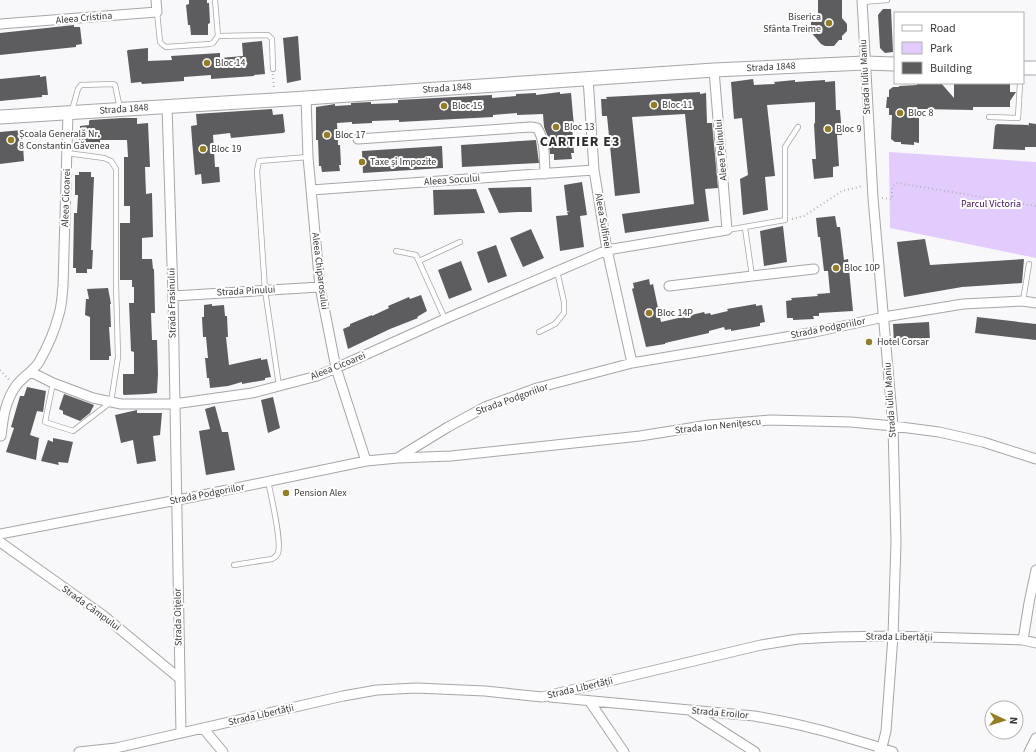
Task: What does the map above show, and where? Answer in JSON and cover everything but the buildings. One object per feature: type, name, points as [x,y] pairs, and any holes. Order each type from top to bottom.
[{"type":"main road","name":"Strada 1848","points":[[0,117],[714,70],[864,63],[894,64]]},
{"type":"main road","points":[[1024,68],[1036,68]]},
{"type":"street","points":[[156,0],[157,12]]},
{"type":"street","name":"Strada Iuliu Maniu","points":[[862,1],[864,63],[873,198],[893,426],[896,542],[893,636],[888,713],[886,731],[880,750]]},
{"type":"street","name":"Aleea Cristina","points":[[0,24],[157,12]]},
{"type":"street","name":"Aleea Pelinului","points":[[714,70],[727,230]]},
{"type":"street","name":"Aleea Sulfinei","points":[[588,78],[594,170],[607,250],[632,363]]},
{"type":"street","name":"Aleea Chiparosului","points":[[306,98],[308,157],[320,287],[336,368],[366,461]]},
{"type":"street","name":"Strada Frasinului","points":[[167,106],[173,296],[176,500]]},
{"type":"street","name":"Aleea Cicoarei","points":[[1,436],[4,413],[10,397],[16,386],[39,363],[60,313],[64,286],[67,153],[70,113]]},
{"type":"street","points":[[358,139],[531,127],[537,128],[541,134],[545,174]]},
{"type":"street","name":"Aleea Socului","points":[[311,190],[594,170]]},
{"type":"street","points":[[607,250],[727,230]]},
{"type":"street","name":"Aleea Cicoarei","points":[[31,372],[53,383],[93,398],[121,404],[174,404],[252,393],[317,376],[444,318],[607,250]]},
{"type":"street","points":[[669,286],[814,269]]},
{"type":"street","name":"Strada Pinului","points":[[173,296],[320,287]]},
{"type":"street","name":"Strada Podgoriilor","points":[[0,534],[366,461],[398,458],[448,427],[485,407],[537,388],[632,363],[815,332],[884,317],[963,304],[1023,301],[1036,303]]},
{"type":"street","name":"Strada Ion Nenițescu","points":[[398,458],[451,456],[640,436],[709,425],[770,420],[850,422],[939,432],[983,442],[1036,459]]},
{"type":"street","name":"Strada Oițelor","points":[[176,500],[181,733]]},
{"type":"street","name":"Strada Câmpului","points":[[0,542],[104,616],[179,678]]},
{"type":"street","points":[[1023,640],[1036,570]]},
{"type":"street","name":"Strada Libertății","points":[[79,752],[116,748],[343,696],[377,690],[416,688],[485,691],[542,697],[761,645],[798,639],[893,636],[1023,640],[1036,643]]},
{"type":"street","name":"Strada Eroilor","points":[[542,697],[754,716],[783,720],[880,750],[893,752]]},
{"type":"street","points":[[590,702],[624,752]]},
{"type":"street","points":[[689,710],[755,752]]},
{"type":"street","points":[[203,728],[223,752]]},
{"type":"street","points":[[1029,752],[1036,738]]},
{"type":"lane","points":[[157,12],[160,42],[164,46],[210,44],[213,43],[218,36],[215,0]]},
{"type":"lane","points":[[862,1],[887,0]]},
{"type":"lane","points":[[218,36],[268,34],[272,39],[273,69]]},
{"type":"lane","points":[[70,113],[78,89],[81,85],[113,84],[115,86],[121,109]]},
{"type":"lane","points":[[989,117],[1018,118],[1020,84]]},
{"type":"lane","points":[[727,230],[785,220],[785,147],[798,127]]},
{"type":"lane","points":[[53,383],[44,422],[73,431],[111,402],[118,357],[116,283],[116,169],[111,161],[104,158],[67,153]]},
{"type":"lane","points":[[279,386],[265,290],[257,171],[259,161],[308,157]]},
{"type":"lane","points":[[745,228],[752,276]]},
{"type":"lane","points":[[419,261],[460,242]]},
{"type":"lane","points":[[396,252],[416,255],[444,318]]},
{"type":"lane","points":[[1023,301],[1029,264]]},
{"type":"lane","points":[[540,332],[555,324],[564,313],[564,302],[557,271]]},
{"type":"lane","points":[[234,565],[272,559],[276,557],[278,552],[278,533],[268,481]]},
{"type":"path","points":[[273,69],[274,100]]},
{"type":"path","points":[[873,198],[892,199],[892,187],[897,183],[1036,206]]},
{"type":"path","points":[[785,220],[804,216],[842,191],[872,184]]},
{"type":"path","points":[[0,370],[16,386]]},
{"type":"green space","name":"Parcul Victoria","points":[[889,152],[1036,162],[1036,258],[890,228]]},
{"type":"place","name":"Biserica Sfânta Treime","points":[[829,23]]},
{"type":"place","name":"Bloc 14","points":[[207,63]]},
{"type":"place","name":"Bloc 11","points":[[654,105]]},
{"type":"place","name":"Bloc 15","points":[[444,106]]},
{"type":"place","name":"Bloc 8","points":[[900,113]]},
{"type":"place","name":"Bloc 13","points":[[556,127]]},
{"type":"place","name":"Bloc 9","points":[[828,129]]},
{"type":"place","name":"Bloc 17","points":[[327,135]]},
{"type":"place","name":"Școala Generală Nr. 8 Constantin Găvenea","points":[[11,140]]},
{"type":"place","name":"Bloc 19","points":[[203,149]]},
{"type":"place","name":"Taxe și Impozite","points":[[362,162]]},
{"type":"place","name":"Bloc 10P","points":[[836,268]]},
{"type":"place","name":"Bloc 14P","points":[[649,313]]},
{"type":"place","name":"Hotel Corsar","points":[[869,342]]},
{"type":"place","name":"Pension Alex","points":[[286,493]]},
{"type":"district","name":"CARTIER E3","points":[[580,142]]}]
